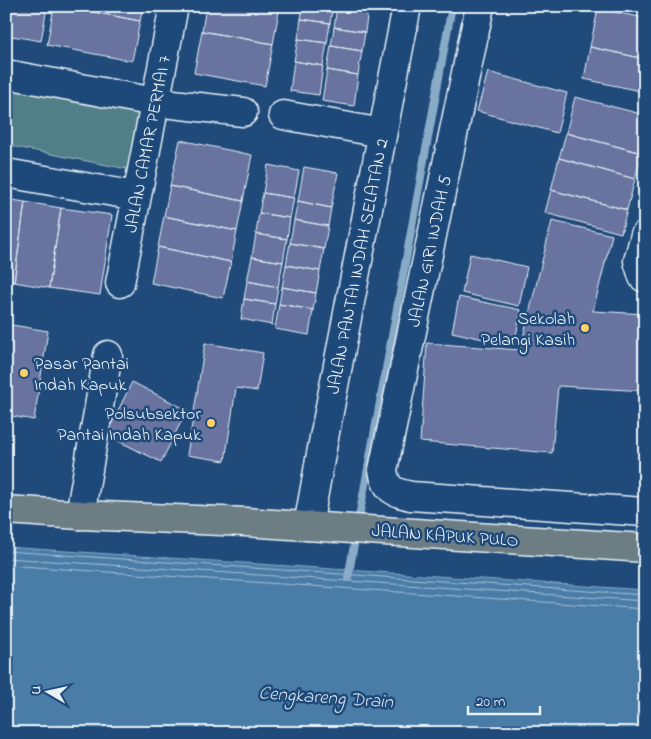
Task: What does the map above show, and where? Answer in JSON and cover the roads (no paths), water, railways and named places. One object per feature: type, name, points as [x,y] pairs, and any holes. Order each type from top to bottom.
[{"type":"main road","name":"JALAN KAPUK PULO","points":[[6,510],[245,522],[645,548]]},
{"type":"street","name":"JALAN CAMAR PERMAI 7","points":[[120,283],[174,6]]},
{"type":"street","name":"JALAN PANTAI INDAH SELATAN 2","points":[[308,526],[407,6]]},
{"type":"street","name":"JALAN GIRI INDAH 5","points":[[480,6],[383,470],[385,482],[394,492],[411,496],[645,512]]},
{"type":"street","points":[[6,74],[155,102],[243,112]]},
{"type":"street","points":[[283,115],[382,133]]},
{"type":"street","points":[[6,173],[136,196]]},
{"type":"street","points":[[645,235],[638,261],[645,278]]},
{"type":"street","points":[[80,515],[108,355]]},
{"type":"water","name":"Cengkareng Drain","points":[[6,547],[645,590],[645,733],[6,733]]},
{"type":"waterway","points":[[348,578],[452,6]]},
{"type":"place","name":"Sekolah Pelangi Kasih","points":[[585,328]]},
{"type":"place","name":"Pasar Pantai Indah Kapuk","points":[[24,373]]},
{"type":"place","name":"Polsubsektor Pantai Indah Kapuk","points":[[211,423]]}]
